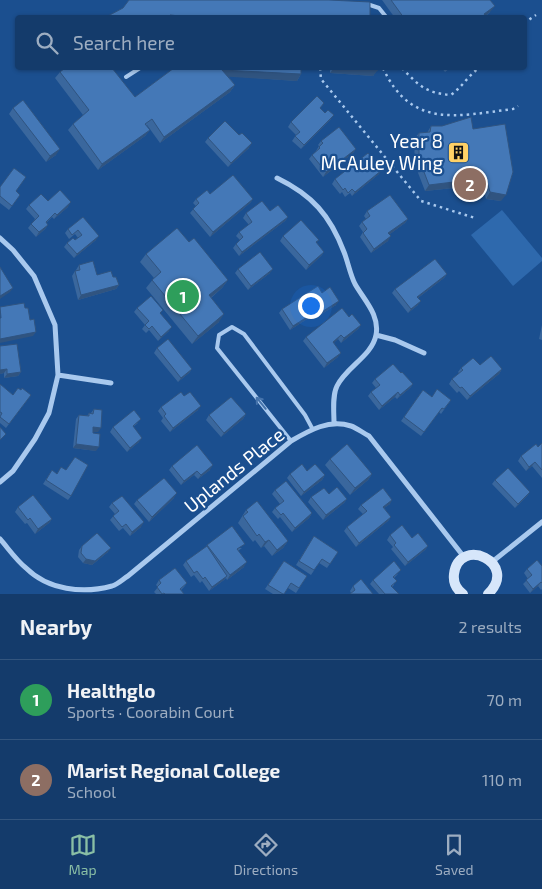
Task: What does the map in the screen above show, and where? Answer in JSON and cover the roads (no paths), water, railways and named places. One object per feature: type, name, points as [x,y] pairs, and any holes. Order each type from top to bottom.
[{"type":"street","points":[[278,178],[309,196],[337,234],[354,282],[376,319],[376,335],[370,348],[348,371],[337,386],[334,423]]},
{"type":"street","points":[[0,238],[13,250],[34,276],[55,325],[58,375],[49,413],[36,439],[13,471],[0,482]]},
{"type":"street","points":[[376,335],[396,340],[424,353]]},
{"type":"street","points":[[58,375],[111,383]]},
{"type":"street","name":"Uplands Place","points":[[0,539],[25,568],[43,582],[60,590],[83,593],[95,592],[112,586],[136,570],[291,441],[312,428],[334,423],[352,426],[368,436],[464,557]]},
{"type":"street","points":[[492,562],[542,522]]},
{"type":"street","points":[[459,593],[454,580],[455,567],[464,557],[476,555],[492,562],[496,568],[496,582],[488,594]]},
{"type":"lane","points":[[357,3],[379,8],[385,15]]},
{"type":"lane","points":[[126,77],[137,70]]},
{"type":"lane","points":[[291,441],[217,348],[219,335],[232,327],[244,334],[305,415],[312,428]]},
{"type":"place","name":"Year 8 McAuley Wing","points":[[459,152]]},
{"type":"place","name":"Marist Regional College","points":[[470,184]]},
{"type":"place","name":"Healthglo","points":[[183,296]]}]
